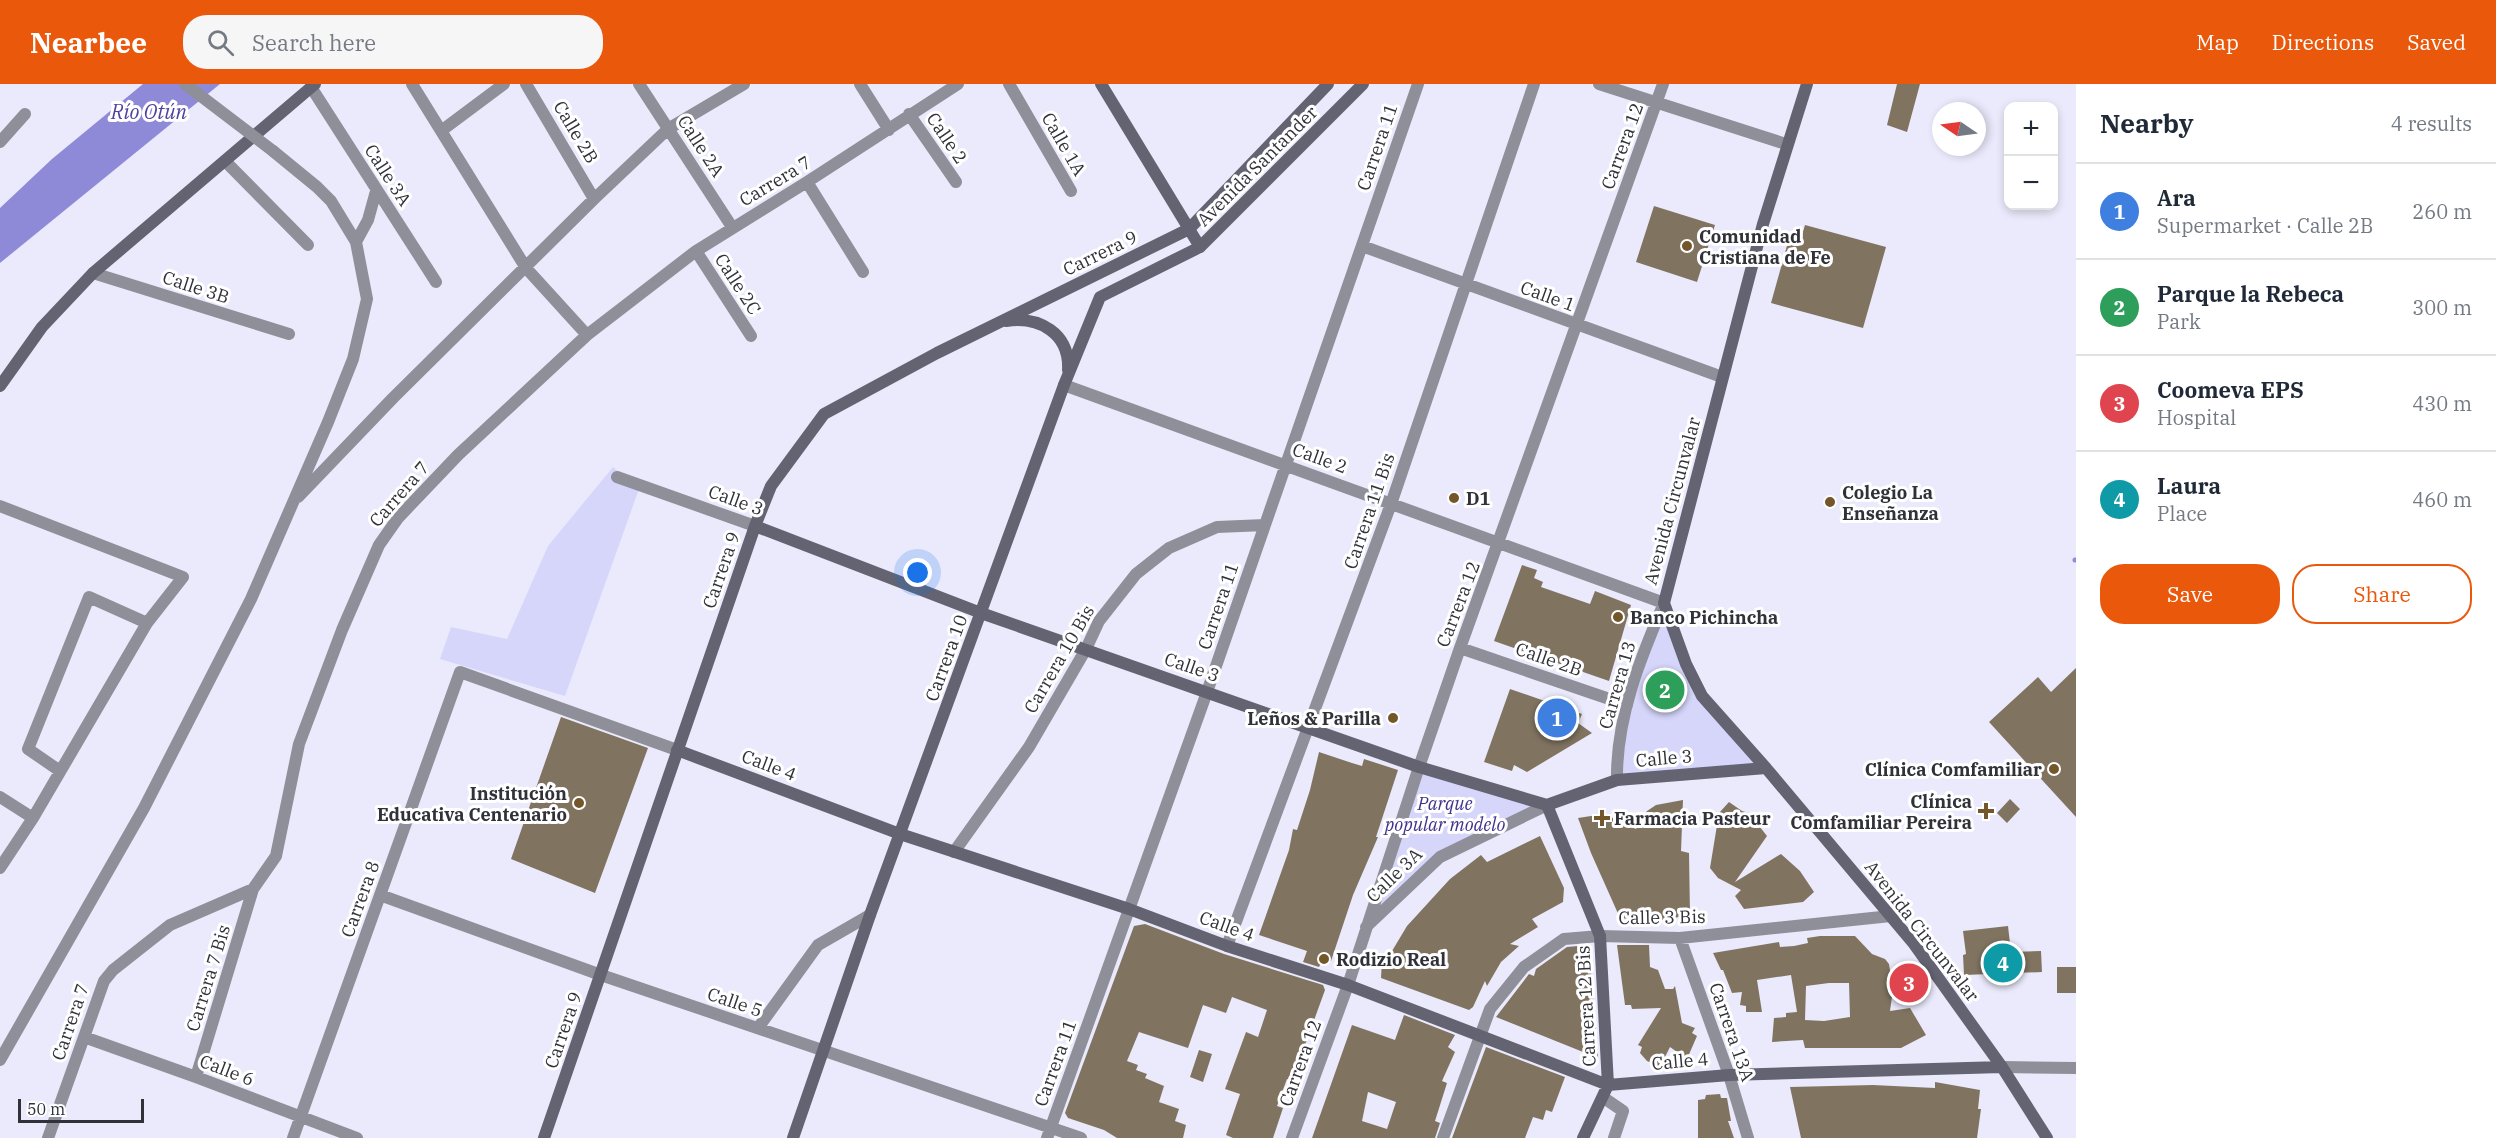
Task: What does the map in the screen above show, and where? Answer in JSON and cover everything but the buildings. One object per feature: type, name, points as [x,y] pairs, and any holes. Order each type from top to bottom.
[{"type":"main road","points":[[1101,84],[1200,247]]},
{"type":"main road","name":"Avenida Santander","points":[[1200,247],[1363,84]]},
{"type":"main road","name":"Avenida Circunvalar","points":[[1807,84],[1786,144],[1722,377],[1665,607],[1686,664],[1702,696],[1891,916],[2002,1067],[2045,1137]]},
{"type":"main road","points":[[0,386],[42,327],[93,273],[313,85]]},
{"type":"main road","name":"Avenida Santander","points":[[1189,229],[1322,87]]},
{"type":"main road","name":"Carrera 9","points":[[544,1138],[677,750],[771,486],[824,414],[994,324],[1189,229]]},
{"type":"main road","name":"Carrera 10","points":[[793,1138],[870,915],[1064,385],[1101,297],[1200,247]]},
{"type":"main road","points":[[994,324],[1023,320],[1051,328],[1065,348],[1068,361],[1064,385]]},
{"type":"main road","name":"Calle 3","points":[[755,526],[981,613],[1419,766],[1548,805],[1617,780],[1766,768]]},
{"type":"main road","name":"Calle 4","points":[[677,750],[900,834],[1129,909],[1227,946],[1348,985],[1608,1085],[1730,1075],[2002,1067]]},
{"type":"main road","name":"Carrera 12 Bis","points":[[1548,805],[1600,936],[1608,1085],[1604,1098],[1583,1138]]},
{"type":"street","points":[[0,1060],[144,808],[250,599],[353,359],[367,299],[356,242],[331,201],[273,151],[184,84]]},
{"type":"street","points":[[412,84],[526,268],[587,335]]},
{"type":"street","points":[[441,131],[504,84]]},
{"type":"street","name":"Calle 2B","points":[[526,84],[594,199]]},
{"type":"street","name":"Calle 2A","points":[[639,84],[732,227]]},
{"type":"street","points":[[292,505],[378,413],[594,199],[615,182],[669,129],[744,84]]},
{"type":"street","points":[[860,84],[889,130]]},
{"type":"street","name":"Carrera 7","points":[[48,1138],[104,981],[113,970],[170,925],[254,889],[276,856],[299,744],[342,630],[379,545],[398,518],[458,455],[587,335],[696,251],[958,84]]},
{"type":"street","name":"Calle 1A","points":[[1009,84],[1071,192]]},
{"type":"street","name":"Carrera 11","points":[[1049,1133],[1207,692],[1418,84]]},
{"type":"street","name":"Carrera 11 Bis","points":[[1227,946],[1391,504],[1534,84]]},
{"type":"street","points":[[1599,84],[1786,144]]},
{"type":"street","name":"Carrera 12","points":[[1292,1138],[1348,985],[1460,648],[1663,84]]},
{"type":"street","name":"Calle 3A","points":[[313,85],[376,191],[436,282]]},
{"type":"street","points":[[0,142],[25,114]]},
{"type":"street","name":"Calle 2","points":[[909,114],[956,182]]},
{"type":"street","points":[[225,161],[308,245]]},
{"type":"street","points":[[807,182],[863,272]]},
{"type":"street","points":[[356,242],[368,219],[376,191]]},
{"type":"street","name":"Calle 1","points":[[1362,246],[1722,377]]},
{"type":"street","name":"Calle 2C","points":[[696,251],[751,336]]},
{"type":"street","name":"Calle 3B","points":[[93,273],[289,334]]},
{"type":"street","name":"Calle 2","points":[[1064,385],[1286,465],[1665,607]]},
{"type":"street","name":"Calle 3","points":[[617,477],[755,526]]},
{"type":"street","points":[[0,506],[183,577],[147,623],[33,818],[0,868]]},
{"type":"street","name":"Carrera 10 Bis","points":[[954,852],[1029,747],[1086,649],[1099,621],[1136,574],[1169,548],[1217,527],[1265,525]]},
{"type":"street","points":[[60,771],[28,749],[89,597],[147,623]]},
{"type":"street","name":"Carrera 13","points":[[1617,780],[1617,754],[1627,705],[1641,657],[1665,607]]},
{"type":"street","name":"Calle 2B","points":[[1460,648],[1627,705]]},
{"type":"street","name":"Calle 4","points":[[460,672],[677,750]]},
{"type":"street","name":"Carrera 8","points":[[293,1138],[460,672]]},
{"type":"street","points":[[0,797],[33,818]]},
{"type":"street","name":"Calle 3A","points":[[1366,928],[1440,857],[1548,805]]},
{"type":"street","name":"Carrera 7 Bis","points":[[196,1077],[254,889]]},
{"type":"street","name":"Calle 5","points":[[380,896],[758,1028],[1049,1133],[1081,1138]]},
{"type":"street","points":[[758,1028],[818,945],[870,915]]},
{"type":"street","name":"Calle 3 Bis","points":[[1443,1138],[1490,1009],[1524,967],[1564,939],[1600,936],[1680,938],[1891,916]]},
{"type":"street","name":"Carrera 13A","points":[[1680,938],[1730,1075],[1748,1138]]},
{"type":"street","name":"Calle 6","points":[[84,1037],[357,1138]]},
{"type":"street","points":[[2002,1067],[2076,1068]]},
{"type":"street","points":[[1604,1098],[1623,1111],[1614,1138]]},
{"type":"green space","points":[[613,467],[639,489],[565,696],[440,659],[451,627],[507,639],[548,546]]},
{"type":"green space","points":[[1664,603],[1702,696],[1766,768],[1617,780],[1617,754]]},
{"type":"green space","name":"Parque popular modelo","points":[[1419,767],[1547,805],[1440,857],[1366,928]]},
{"type":"water","name":"Río Otún","points":[[143,84],[220,84],[0,263],[0,208],[52,159]]},
{"type":"place","name":"Comunidad Cristiana de Fe","points":[[1687,246]]},
{"type":"place","name":"D1","points":[[1454,498]]},
{"type":"place","name":"Colegio La Enseñanza","points":[[1830,502]]},
{"type":"place","name":"Banco Pichincha","points":[[1618,617]]},
{"type":"place","name":"Parque la Rebeca","points":[[1665,690]]},
{"type":"place","name":"Leños & Parilla","points":[[1393,718]]},
{"type":"place","name":"Ara","points":[[1557,718]]},
{"type":"place","name":"Clínica Comfamiliar","points":[[2054,769]]},
{"type":"place","name":"Institución Educativa Centenario","points":[[579,803]]},
{"type":"place","name":"Clínica Comfamiliar Pereira","points":[[1986,811]]},
{"type":"place","name":"Farmacia Pasteur","points":[[1602,818]]},
{"type":"place","name":"Rodizio Real","points":[[1324,959]]},
{"type":"place","name":"Laura","points":[[2003,963]]},
{"type":"place","name":"Coomeva EPS","points":[[1909,983]]}]
